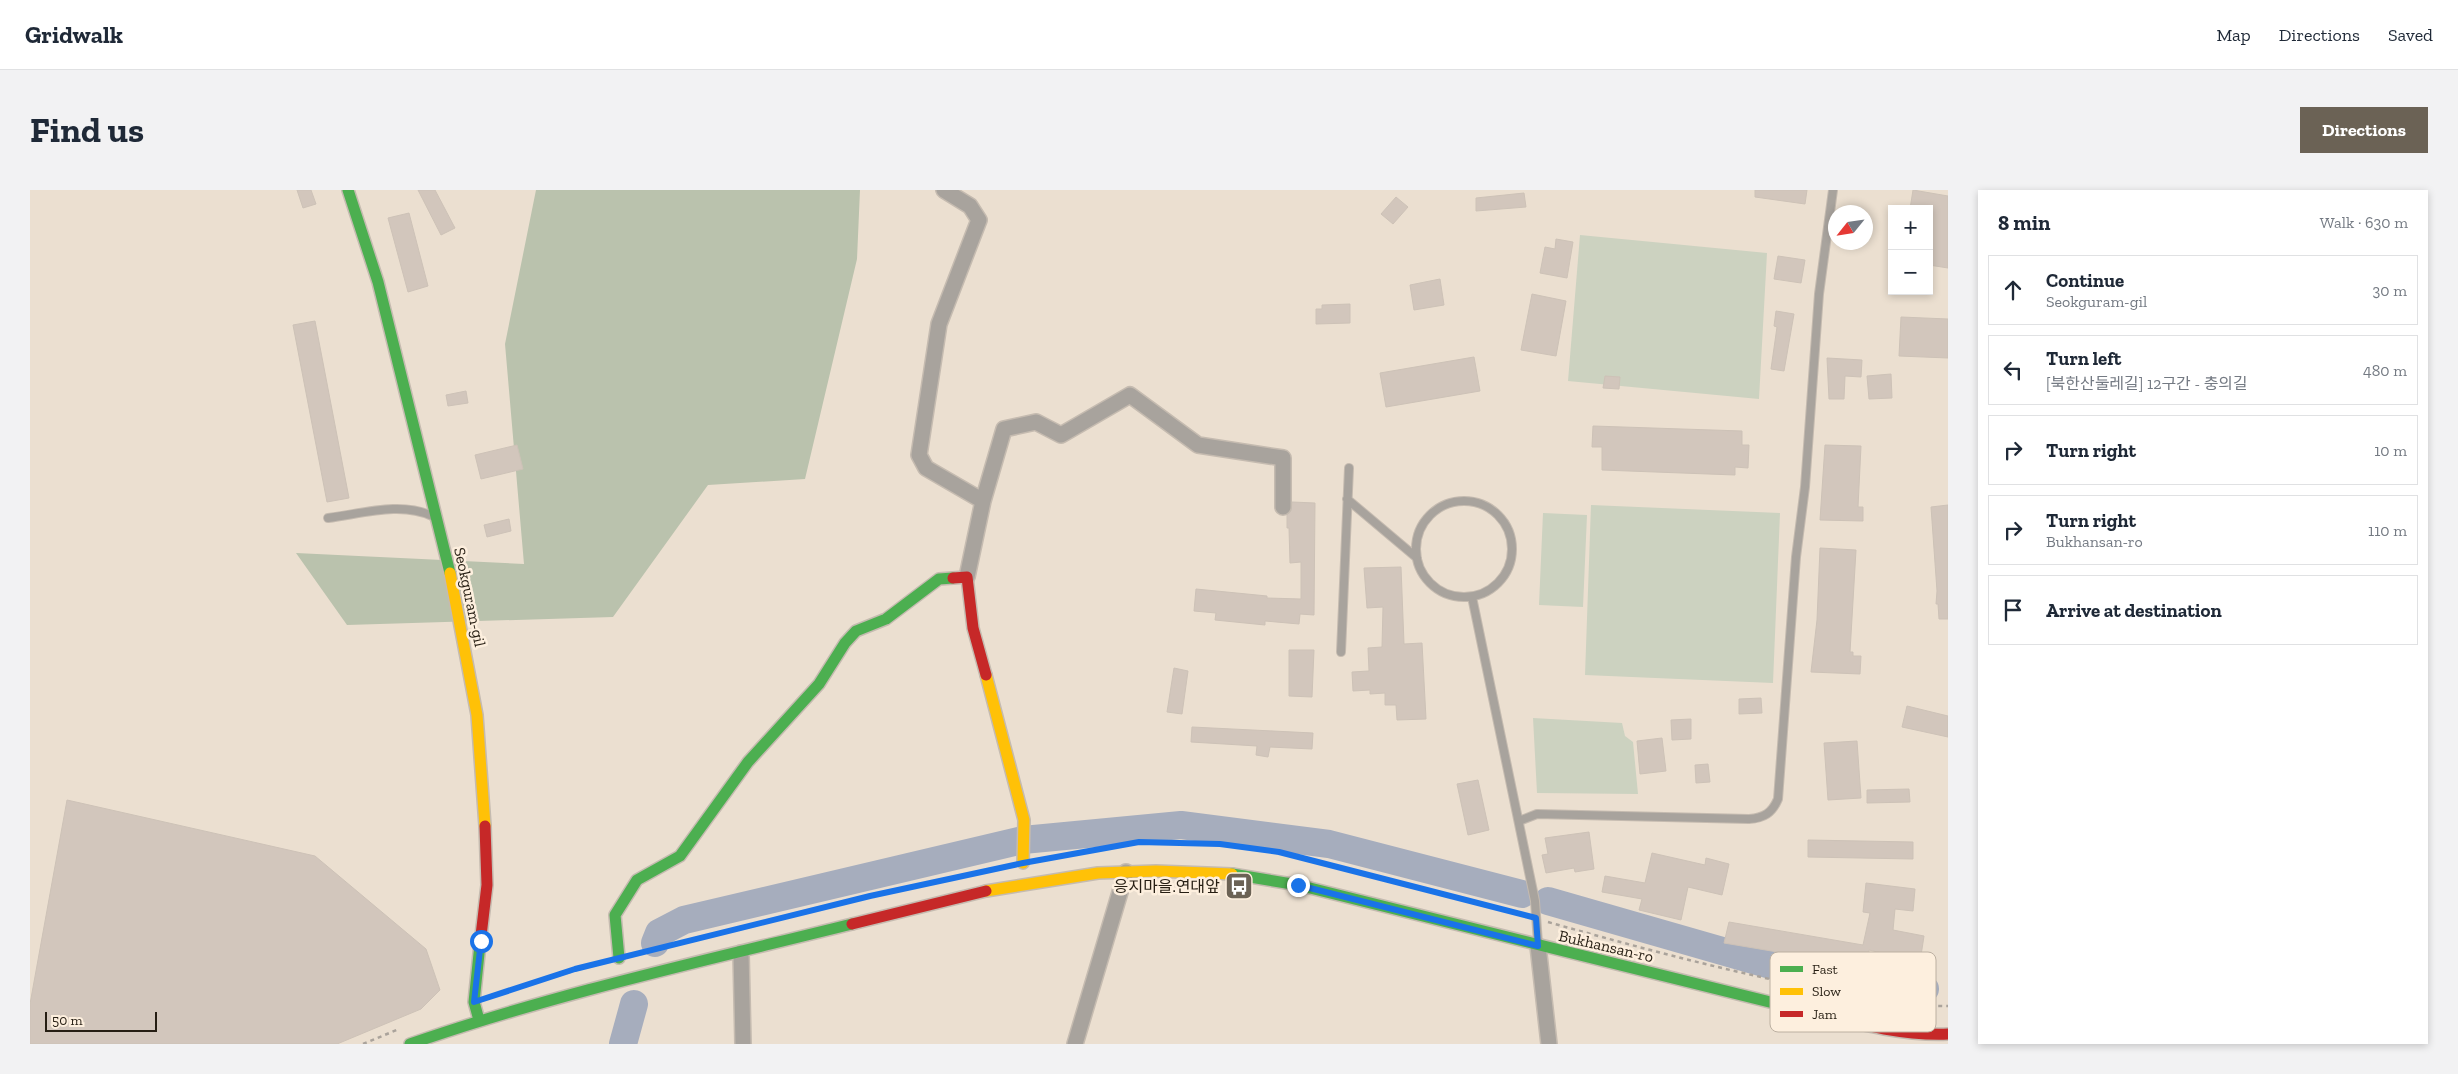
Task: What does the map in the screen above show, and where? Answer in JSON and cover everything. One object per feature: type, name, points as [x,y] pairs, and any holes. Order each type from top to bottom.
[{"type":"street","name":"Seokguram-gil","points":[[348,190],[378,282],[451,577],[466,657],[482,760],[487,884],[474,1002],[479,1020]]},
{"type":"street","points":[[944,190],[970,206],[979,220],[939,324],[919,455],[926,468],[983,502]]},
{"type":"street","points":[[1023,863],[1024,820],[973,628],[968,577],[983,502],[1004,429],[1036,422],[1060,435],[1130,395],[1198,445],[1283,458],[1282,507]]},
{"type":"street","points":[[618,958],[615,915],[637,880],[680,856],[748,762],[818,684],[845,643],[856,631],[886,618],[940,579],[968,577]]},
{"type":"street","points":[[1075,1044],[1126,872]]},
{"type":"street","name":"Bukhansan-ro","points":[[410,1044],[479,1020],[558,997],[988,891],[1056,878],[1126,872],[1225,873],[1254,876],[1770,1002]]},
{"type":"street","points":[[1538,946],[1549,1044]]},
{"type":"street","points":[[741,952],[743,1044]]},
{"type":"street","name":"Bukhansan-ro","points":[[1897,1032],[1922,1035],[1948,1034]]},
{"type":"lane","points":[[1519,820],[1537,814],[1749,819],[1762,817],[1774,808],[1778,799],[1796,557],[1807,459],[1819,294],[1833,190]]},
{"type":"lane","points":[[1341,652],[1349,468]]},
{"type":"lane","points":[[1347,499],[1417,558]]},
{"type":"lane","points":[[1466,501],[1480,504],[1494,511],[1504,523],[1511,538],[1510,561],[1500,582],[1487,592],[1472,596],[1456,596],[1442,591],[1430,583],[1422,571],[1417,558],[1417,544],[1421,530],[1428,518],[1439,508],[1452,503],[1466,501]]},
{"type":"lane","points":[[328,518],[406,508],[421,510],[436,518]]},
{"type":"lane","points":[[1472,596],[1535,901],[1538,946]]},
{"type":"path","points":[[985,872],[1023,863],[1139,842],[1220,844],[1279,852],[1536,918],[1659,954],[1770,979]]},
{"type":"path","points":[[474,1002],[575,969],[618,958],[870,896],[976,874]]},
{"type":"green space","points":[[536,190],[860,190],[857,259],[805,479],[708,485],[613,617],[347,625],[296,553],[524,564],[505,344]]},
{"type":"green space","points":[[1580,235],[1767,253],[1759,399],[1568,381]]},
{"type":"green space","points":[[1591,505],[1780,513],[1773,683],[1585,675]]},
{"type":"green space","points":[[1543,513],[1587,515],[1583,607],[1539,605]]},
{"type":"green space","points":[[1533,718],[1622,723],[1625,736],[1633,742],[1638,794],[1537,793]]},
{"type":"building","points":[[297,190],[311,190],[316,204],[303,208]]},
{"type":"building","points":[[418,190],[435,190],[455,228],[441,235]]},
{"type":"building","points":[[1755,190],[1807,190],[1805,204],[1755,197]]},
{"type":"building","points":[[1913,190],[1948,196],[1948,268],[1933,266],[1933,205],[1911,205]]},
{"type":"building","points":[[1524,193],[1526,207],[1476,211],[1476,198]]},
{"type":"building","points":[[1396,197],[1408,207],[1393,224],[1381,214]]},
{"type":"building","points":[[409,213],[428,286],[408,292],[388,218]]},
{"type":"building","points":[[1556,239],[1573,242],[1567,278],[1540,273],[1545,247],[1555,249]]},
{"type":"building","points":[[1778,256],[1805,260],[1801,283],[1774,279]]},
{"type":"building","points":[[1440,279],[1444,305],[1414,310],[1410,285]]},
{"type":"building","points":[[1532,294],[1566,301],[1556,356],[1521,350]]},
{"type":"building","points":[[1350,304],[1350,323],[1316,324],[1316,309],[1322,309],[1322,305]]},
{"type":"building","points":[[1776,311],[1794,314],[1784,371],[1771,369],[1777,327],[1774,326]]},
{"type":"building","points":[[1901,317],[1948,319],[1948,358],[1899,356]]},
{"type":"building","points":[[315,321],[349,498],[327,502],[293,325]]},
{"type":"building","points":[[1474,357],[1480,391],[1386,407],[1380,373]]},
{"type":"building","points":[[1827,358],[1862,360],[1861,377],[1845,376],[1844,399],[1829,399]]},
{"type":"building","points":[[1891,374],[1892,398],[1869,399],[1867,376]]},
{"type":"building","points":[[1605,376],[1620,377],[1619,389],[1603,388]]},
{"type":"building","points":[[466,391],[468,403],[448,406],[446,395]]},
{"type":"building","points":[[1593,426],[1742,431],[1742,445],[1749,445],[1748,468],[1735,467],[1735,475],[1602,470],[1602,447],[1592,447]]},
{"type":"building","points":[[517,445],[523,469],[481,479],[475,455]]},
{"type":"building","points":[[1825,445],[1861,446],[1858,507],[1863,507],[1863,521],[1820,520]]},
{"type":"building","points":[[1292,502],[1315,503],[1314,615],[1300,614],[1299,624],[1265,621],[1265,625],[1215,620],[1216,613],[1194,611],[1196,589],[1267,596],[1267,598],[1301,599],[1301,562],[1290,563],[1287,515],[1291,511]]},
{"type":"building","points":[[1948,505],[1948,619],[1939,619],[1938,604],[1936,604],[1937,591],[1931,507]]},
{"type":"building","points":[[509,519],[511,531],[487,537],[484,525]]},
{"type":"building","points":[[1820,548],[1856,550],[1850,652],[1853,652],[1853,656],[1861,656],[1860,674],[1811,672],[1817,620]]},
{"type":"building","points":[[1401,567],[1404,644],[1422,643],[1426,719],[1397,720],[1396,705],[1385,705],[1385,693],[1370,694],[1370,690],[1353,691],[1352,672],[1369,671],[1368,648],[1382,647],[1383,607],[1367,608],[1364,568]]},
{"type":"building","points":[[1289,650],[1314,650],[1312,697],[1289,696]]},
{"type":"building","points":[[1174,668],[1188,671],[1182,714],[1167,712]]},
{"type":"building","points":[[1761,698],[1762,713],[1739,714],[1739,699]]},
{"type":"building","points":[[1907,706],[1948,716],[1948,737],[1902,727]]},
{"type":"building","points":[[1691,719],[1691,739],[1672,740],[1671,720]]},
{"type":"building","points":[[1192,727],[1313,733],[1312,749],[1270,747],[1268,757],[1256,755],[1257,746],[1191,742]]},
{"type":"building","points":[[1662,738],[1666,771],[1640,774],[1637,741]]},
{"type":"building","points":[[1857,741],[1861,798],[1828,800],[1824,743]]},
{"type":"building","points":[[1708,764],[1710,782],[1696,783],[1695,765]]},
{"type":"building","points":[[1478,780],[1489,830],[1468,835],[1457,784]]},
{"type":"building","points":[[1909,789],[1910,802],[1867,803],[1867,790]]},
{"type":"building","points":[[67,800],[315,856],[426,949],[440,990],[421,1009],[337,1044],[30,1044],[30,1004]]},
{"type":"building","points":[[1589,832],[1594,869],[1575,872],[1574,868],[1546,873],[1542,855],[1548,854],[1545,838]]},
{"type":"building","points":[[1808,840],[1913,842],[1913,859],[1808,857]]},
{"type":"building","points":[[1652,853],[1705,865],[1706,858],[1729,864],[1722,895],[1688,887],[1681,920],[1639,910],[1642,899],[1602,892],[1605,876],[1645,883]]},
{"type":"building","points":[[1866,883],[1915,889],[1913,911],[1895,909],[1893,930],[1924,936],[1922,952],[1878,952],[1869,950],[1869,952],[1778,952],[1724,943],[1729,922],[1863,945],[1870,913],[1863,912]]},
{"type":"waterway","points":[[655,943],[659,933],[684,920],[1023,840],[1181,825],[1329,844],[1522,894]]},
{"type":"waterway","points":[[1548,901],[1770,965]]},
{"type":"waterway","points":[[623,1044],[634,1004]]},
{"type":"traffic: fast","points":[[348,190],[378,282],[450,573]]},
{"type":"traffic: fast","points":[[619,958],[615,915],[637,880],[680,856],[748,762],[819,684],[845,643],[856,631],[886,619],[939,579],[953,578]]},
{"type":"traffic: fast","points":[[1232,874],[1298,885],[1770,1002]]},
{"type":"traffic: fast","points":[[410,1044],[519,1009],[574,994],[852,924]]},
{"type":"traffic: fast","points":[[479,1020],[474,1002],[480,944]]},
{"type":"traffic: slow","points":[[450,573],[477,715],[485,826]]},
{"type":"traffic: slow","points":[[986,675],[1024,820],[1023,863]]},
{"type":"traffic: slow","points":[[986,891],[1098,873],[1156,871],[1232,874]]},
{"type":"traffic: jam","points":[[953,578],[967,577],[973,628],[986,675]]},
{"type":"traffic: jam","points":[[480,944],[487,885],[485,826]]},
{"type":"traffic: jam","points":[[852,924],[986,891]]},
{"type":"traffic: jam","points":[[1904,1032],[1948,1034]]},
{"type":"place","name":"응지마을.연대앞","points":[[1239,886]]},
{"type":"route","points":[[481,941],[474,1002],[575,969],[662,946],[870,896],[1023,863],[1139,842],[1220,844],[1279,852],[1536,918],[1538,946],[1298,885]]}]
